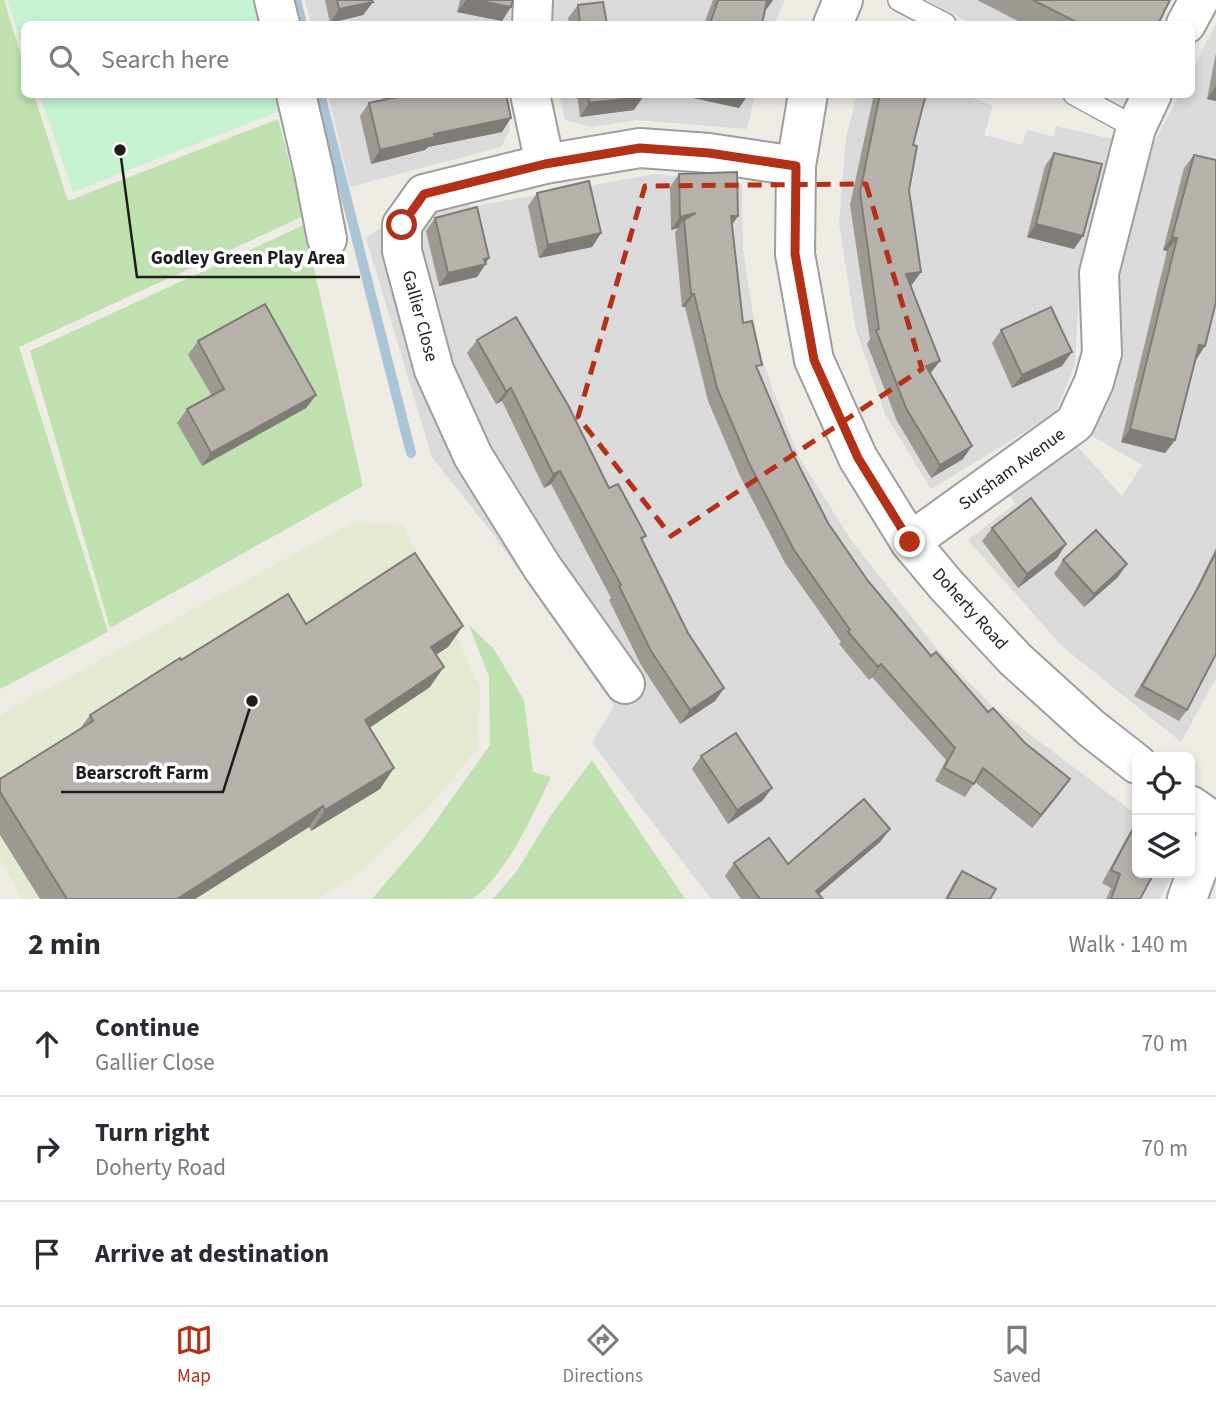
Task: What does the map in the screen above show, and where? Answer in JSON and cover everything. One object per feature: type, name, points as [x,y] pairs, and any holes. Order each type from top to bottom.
[{"type":"street","points":[[274,0],[279,21]]},
{"type":"street","points":[[531,21],[533,0]]},
{"type":"street","points":[[834,21],[843,0]]},
{"type":"street","points":[[1188,21],[1199,0]]},
{"type":"street","points":[[297,98],[327,239]]},
{"type":"street","points":[[531,98],[545,164]]},
{"type":"street","name":"Doherty Road","points":[[807,98],[796,166],[795,254],[814,360],[858,458],[910,542],[946,585],[1015,659],[1091,728],[1132,760]]},
{"type":"street","name":"Sursham Avenue","points":[[910,542],[1075,423],[1094,382],[1101,353],[1099,273],[1136,128],[1150,98]]},
{"type":"street","name":"Gallier Close","points":[[625,684],[542,567],[473,456],[434,370],[402,251],[402,225],[424,194],[545,164],[640,148],[709,153],[796,166]]},
{"type":"street","points":[[1195,808],[1216,823]]},
{"type":"street","points":[[1187,899],[1197,871],[1216,839]]},
{"type":"lane","points":[[899,0],[939,21]]},
{"type":"lane","points":[[1081,98],[1136,128]]},
{"type":"highlighted area","points":[[866,184],[922,369],[671,536],[578,417],[645,186]]},
{"type":"shaded area","points":[[305,0],[512,0],[510,21],[310,21]]},
{"type":"shaded area","points":[[550,0],[785,0],[775,21],[548,21]]},
{"type":"shaded area","points":[[927,0],[1142,0],[1167,13],[1163,21],[966,21]]},
{"type":"shaded area","points":[[1216,23],[1216,678],[1181,742],[1062,646],[968,540],[1015,504],[1010,495],[1075,444],[1122,496],[1142,465],[1085,432],[1107,401],[1119,358],[1116,270],[1155,141],[1177,98],[1195,98],[1195,65]]},
{"type":"shaded area","points":[[329,98],[505,98],[510,131],[501,147],[350,187]]},
{"type":"shaded area","points":[[560,98],[754,98],[747,129],[636,120],[592,127],[565,120]]},
{"type":"shaded area","points":[[856,98],[972,98],[993,106],[984,135],[1022,145],[1027,130],[1054,137],[1056,126],[1112,139],[1090,228],[1079,290],[1075,365],[1055,414],[931,489],[885,414],[856,330],[839,224],[846,137]]},
{"type":"shaded area","points":[[460,171],[470,207],[655,174],[742,184],[743,249],[757,341],[799,457],[853,543],[938,650],[991,705],[1132,811],[1132,878],[1170,878],[1160,899],[711,899],[592,743],[614,706],[493,534],[432,457],[366,238]]},
{"type":"green space","points":[[0,0],[4,0],[21,55],[21,98],[35,98],[68,201],[278,119],[304,216],[19,347],[108,632],[0,689]]},
{"type":"green space","points":[[7,0],[258,0],[264,21],[21,21],[21,41]]},
{"type":"green space","points":[[41,98],[285,98],[287,108],[73,192]]},
{"type":"green space","points":[[304,225],[363,486],[110,628],[30,351]]},
{"type":"green space","points":[[351,523],[403,525],[480,687],[478,748],[429,807],[355,876],[318,899],[22,899],[0,859],[0,715]]},
{"type":"green space","points":[[469,625],[494,649],[524,700],[533,772],[551,777],[508,858],[498,873],[473,899],[372,899],[423,839],[490,745],[489,677]]},
{"type":"green space","points":[[592,760],[685,899],[493,899],[517,871],[551,815]]},
{"type":"building","points":[[337,0],[372,0],[373,2],[339,9]]},
{"type":"building","points":[[475,0],[513,0],[511,7]]},
{"type":"building","points":[[718,0],[767,0],[763,21],[711,21]]},
{"type":"building","points":[[1033,0],[1170,0],[1160,21],[1074,21]]},
{"type":"building","points":[[603,2],[606,21],[580,21],[578,5]]},
{"type":"building","points":[[392,98],[507,98],[511,118],[434,134],[435,137],[380,150],[369,103]]},
{"type":"building","points":[[588,98],[634,98],[589,103]]},
{"type":"building","points":[[879,98],[925,98],[913,145],[917,146],[909,190],[921,272],[906,274],[940,361],[926,366],[972,446],[940,465],[906,408],[876,330],[879,329],[860,192]]},
{"type":"building","points":[[1054,153],[1102,164],[1083,236],[1036,224]]},
{"type":"building","points":[[1194,155],[1216,160],[1216,302],[1205,346],[1199,345],[1175,440],[1130,429],[1177,238],[1172,237]]},
{"type":"building","points":[[737,172],[738,216],[731,216],[743,323],[752,321],[762,365],[756,366],[793,454],[828,523],[868,581],[931,656],[936,652],[988,712],[993,708],[1025,743],[1070,779],[1041,815],[983,768],[974,784],[944,768],[955,748],[881,664],[878,667],[848,632],[850,630],[794,550],[749,463],[717,388],[694,294],[691,294],[684,220],[696,213],[680,217],[679,174]]},
{"type":"building","points":[[589,181],[601,233],[548,245],[537,193]]},
{"type":"building","points":[[477,207],[489,258],[484,259],[486,264],[448,273],[435,218]]},
{"type":"building","points":[[265,304],[316,395],[211,453],[187,409],[224,389],[198,341]]},
{"type":"building","points":[[1051,307],[1072,352],[1022,375],[1001,330]]},
{"type":"building","points":[[516,317],[568,405],[609,488],[618,484],[646,536],[641,538],[688,633],[724,688],[690,710],[651,651],[619,586],[621,585],[560,471],[553,474],[511,388],[506,391],[477,340]]},
{"type":"building","points":[[1031,498],[1066,544],[1027,574],[992,528]]},
{"type":"building","points":[[1096,530],[1127,564],[1094,594],[1063,560]]},
{"type":"building","points":[[1216,552],[1216,654],[1187,710],[1142,686]]},
{"type":"building","points":[[415,553],[463,626],[431,647],[444,667],[365,720],[394,768],[325,810],[323,806],[177,899],[67,899],[0,792],[0,779],[93,721],[90,715],[288,594],[306,624]]},
{"type":"building","points":[[736,733],[772,788],[737,810],[701,756]]},
{"type":"building","points":[[864,799],[890,829],[816,891],[823,899],[760,899],[734,863],[769,838],[788,864]]},
{"type":"building","points":[[1132,831],[1132,878],[1151,878],[1140,899],[1111,899],[1120,874],[1111,870]]},
{"type":"building","points":[[962,871],[996,889],[990,899],[947,899]]},
{"type":"waterway","points":[[296,0],[301,21]]},
{"type":"waterway","points":[[321,98],[411,453]]},
{"type":"place","name":"Godley Green Play Area","points":[[120,150]]},
{"type":"place","name":"Bearscroft Farm","points":[[252,701]]},
{"type":"route","points":[[402,225],[424,194],[545,164],[640,148],[709,153],[796,166],[795,254],[814,360],[858,458],[910,542]]}]
